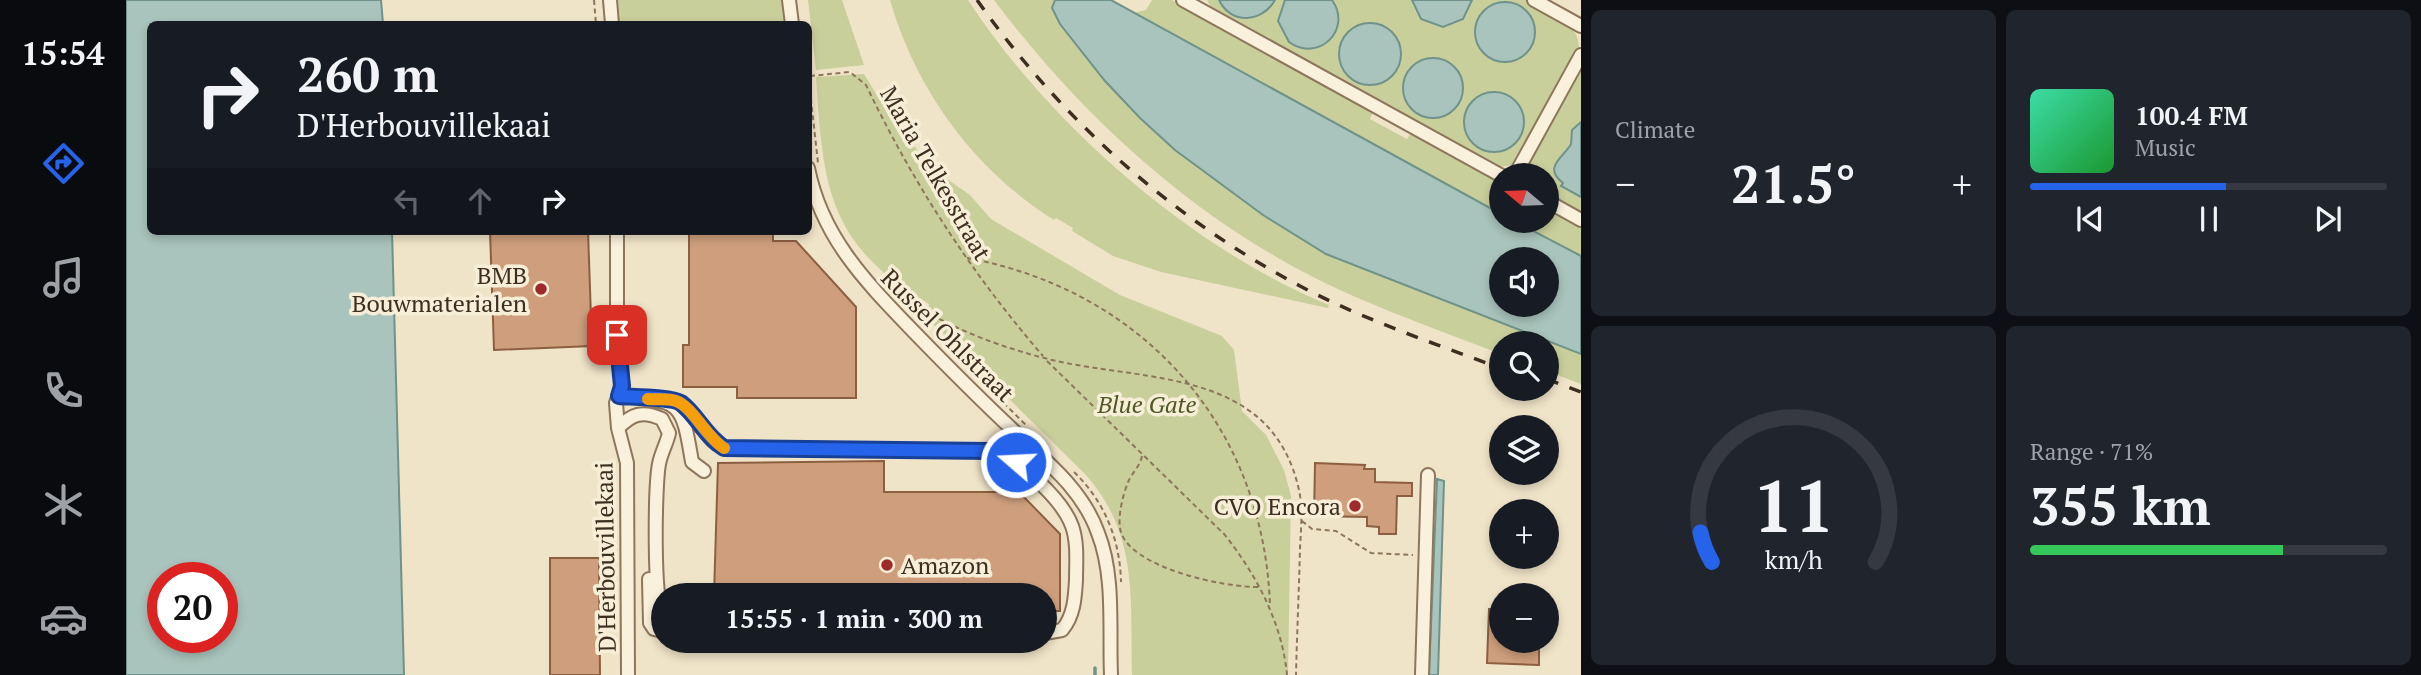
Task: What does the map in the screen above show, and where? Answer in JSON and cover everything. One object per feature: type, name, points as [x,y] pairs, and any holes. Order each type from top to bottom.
[{"type":"street","points":[[610,0],[612,21]]},
{"type":"street","points":[[789,0],[792,21]]},
{"type":"street","points":[[1534,0],[1581,26]]},
{"type":"street","points":[[1190,2],[1489,169]]},
{"type":"street","points":[[1522,163],[1581,55]]},
{"type":"street","name":"Russel Ohlstraat","points":[[814,168],[813,189],[828,228],[856,272],[1073,487],[1098,530],[1107,560],[1111,675]]},
{"type":"street","points":[[1559,208],[1581,220]]},
{"type":"street","name":"D'Herbouvillekaai","points":[[617,235],[620,391],[616,403],[618,428],[627,463],[628,675]]},
{"type":"street","points":[[620,391],[681,403],[713,441],[724,448],[991,451],[1016,462],[1061,507],[1075,541],[1074,609],[1062,630],[1057,631]]},
{"type":"street","points":[[664,400],[674,404],[683,417],[688,428],[692,462],[704,471]]},
{"type":"street","points":[[618,428],[632,414],[654,415],[667,426],[670,433],[659,463],[657,583]]},
{"type":"street","points":[[651,624],[650,477],[655,462],[666,447]]},
{"type":"street","points":[[1422,675],[1428,475]]},
{"type":"path","points":[[594,0],[596,21]]},
{"type":"path","name":"Maria Telkesstraat","points":[[812,76],[850,72],[866,85],[926,197],[987,289],[1045,358],[1226,535],[1260,587],[1270,610],[1287,675]]},
{"type":"path","points":[[812,131],[814,168]]},
{"type":"path","points":[[965,258],[1040,278],[1099,306],[1141,335],[1189,384],[1220,428],[1238,461],[1253,499],[1264,542],[1270,610]]},
{"type":"path","name":"Maria Telkesstraat","points":[[885,284],[924,311],[977,335],[1045,358],[1142,373],[1189,384],[1238,403],[1265,424],[1292,464],[1300,493],[1296,675]]},
{"type":"path","points":[[1142,455],[1129,481],[1121,514],[1120,527],[1129,545],[1144,556],[1188,575],[1234,586],[1260,587]]},
{"type":"path","points":[[1301,520],[1312,529],[1336,531],[1371,553],[1411,554],[1425,563]]},
{"type":"green space","points":[[618,0],[782,0],[785,21],[620,21]]},
{"type":"green space","points":[[808,0],[842,0],[864,65],[816,70]]},
{"type":"green space","points":[[890,0],[968,0],[1039,92],[1128,178],[1176,217],[1226,251],[1277,281],[1329,305],[1328,308],[1161,272],[1113,256],[1072,231],[1073,228],[1056,218],[1054,220],[1025,200],[974,152],[932,96],[901,33]]},
{"type":"green space","points":[[994,0],[1066,0],[1269,190],[1489,299],[1489,317],[1525,317],[1553,331],[1489,331],[1489,349],[1343,291],[1292,266],[1248,240],[1167,181],[1093,114],[1025,39]]},
{"type":"green space","points":[[1152,0],[1172,0],[1373,112],[1370,119],[1407,139],[1411,133],[1489,176],[1489,224],[1133,13],[1146,10]]},
{"type":"green space","points":[[1207,0],[1527,0],[1568,24],[1578,38],[1579,48],[1518,159],[1514,163],[1491,163],[1213,12]]},
{"type":"green space","points":[[1581,64],[1581,216],[1559,204],[1559,163],[1527,162]]},
{"type":"green space","name":"Blue Gate","points":[[864,74],[891,118],[934,170],[970,195],[991,219],[1120,295],[1222,336],[1234,350],[1242,411],[1266,435],[1284,470],[1291,496],[1288,675],[1132,675],[1128,569],[1115,521],[1103,498],[1086,475],[926,317],[929,304],[895,282],[869,259],[850,235],[837,209],[822,150],[816,77]]},
{"type":"green space","points":[[1559,215],[1581,227],[1581,279],[1559,266],[1559,247],[1527,247],[1504,233],[1559,233]]},
{"type":"green space","points":[[1559,334],[1581,345],[1581,384],[1559,376]]},
{"type":"water","points":[[126,0],[381,0],[383,21],[147,21],[147,235],[392,235],[404,675],[126,675]]},
{"type":"water","points":[[1055,0],[1111,0],[1489,207],[1489,233],[1537,233],[1581,256],[1581,354],[1559,345],[1559,331],[1522,331],[1326,254],[1263,215],[1175,150],[1140,118],[1105,81],[1060,24],[1052,8]]},
{"type":"water","points":[[1219,0],[1275,0],[1262,13],[1247,18],[1231,14]]},
{"type":"water","points":[[1285,0],[1332,0],[1338,22],[1329,40],[1311,49],[1289,42],[1278,21]]},
{"type":"water","points":[[1412,0],[1472,0],[1463,19],[1443,27],[1421,19]]},
{"type":"water","points":[[1499,2],[1511,2],[1530,15],[1535,32],[1533,44],[1522,57],[1511,62],[1499,62],[1480,49],[1475,38],[1475,26],[1488,7]]},
{"type":"water","points":[[1370,23],[1392,32],[1401,54],[1392,76],[1370,85],[1348,76],[1339,54],[1348,32]]},
{"type":"water","points":[[1427,58],[1439,58],[1458,71],[1463,88],[1461,100],[1450,113],[1439,118],[1427,118],[1408,105],[1403,94],[1403,82],[1416,63]]},
{"type":"water","points":[[1488,92],[1500,92],[1519,105],[1524,122],[1522,134],[1511,147],[1500,152],[1488,152],[1469,139],[1464,128],[1464,116],[1477,97]]},
{"type":"water","points":[[1581,122],[1581,197],[1561,186],[1563,183],[1559,179],[1559,163],[1556,163],[1571,144],[1572,130]]},
{"type":"water","points":[[1437,479],[1444,481],[1438,675],[1429,675]]},
{"type":"building","name":"BMB Bouwmaterialen","points":[[490,235],[588,235],[592,346],[494,350]]},
{"type":"building","points":[[689,235],[773,235],[773,241],[796,241],[856,307],[856,398],[737,398],[737,387],[683,387],[683,345],[689,345]]},
{"type":"building","name":"Amazon","points":[[884,461],[884,492],[1019,492],[1060,534],[1060,611],[1057,611],[1057,583],[714,583],[718,463]]},
{"type":"building","name":"CVO Encora","points":[[1315,463],[1365,465],[1364,469],[1375,469],[1375,482],[1412,483],[1412,496],[1397,496],[1396,534],[1379,534],[1379,527],[1367,526],[1367,517],[1314,516]]},
{"type":"building","points":[[550,558],[599,558],[600,675],[550,675]]},
{"type":"building","points":[[1489,609],[1489,653],[1539,653],[1539,665],[1487,663]]},
{"type":"waterway","points":[[1095,668],[1095,675]]},
{"type":"railway","points":[[977,0],[1010,44],[1082,125],[1121,162],[1206,229],[1252,259],[1349,310],[1489,364]]},
{"type":"railway","points":[[1559,384],[1581,392]]},
{"type":"slow traffic","points":[[648,399],[672,399],[681,403],[713,441],[724,448]]},
{"type":"place","name":"BMB Bouwmaterialen","points":[[541,289]]},
{"type":"place","name":"CVO Encora","points":[[1355,506]]},
{"type":"place","name":"Amazon","points":[[887,565]]},
{"type":"route","points":[[617,335],[622,386],[619,396],[672,399],[681,403],[713,441],[724,448],[991,451],[1016,462]]}]
